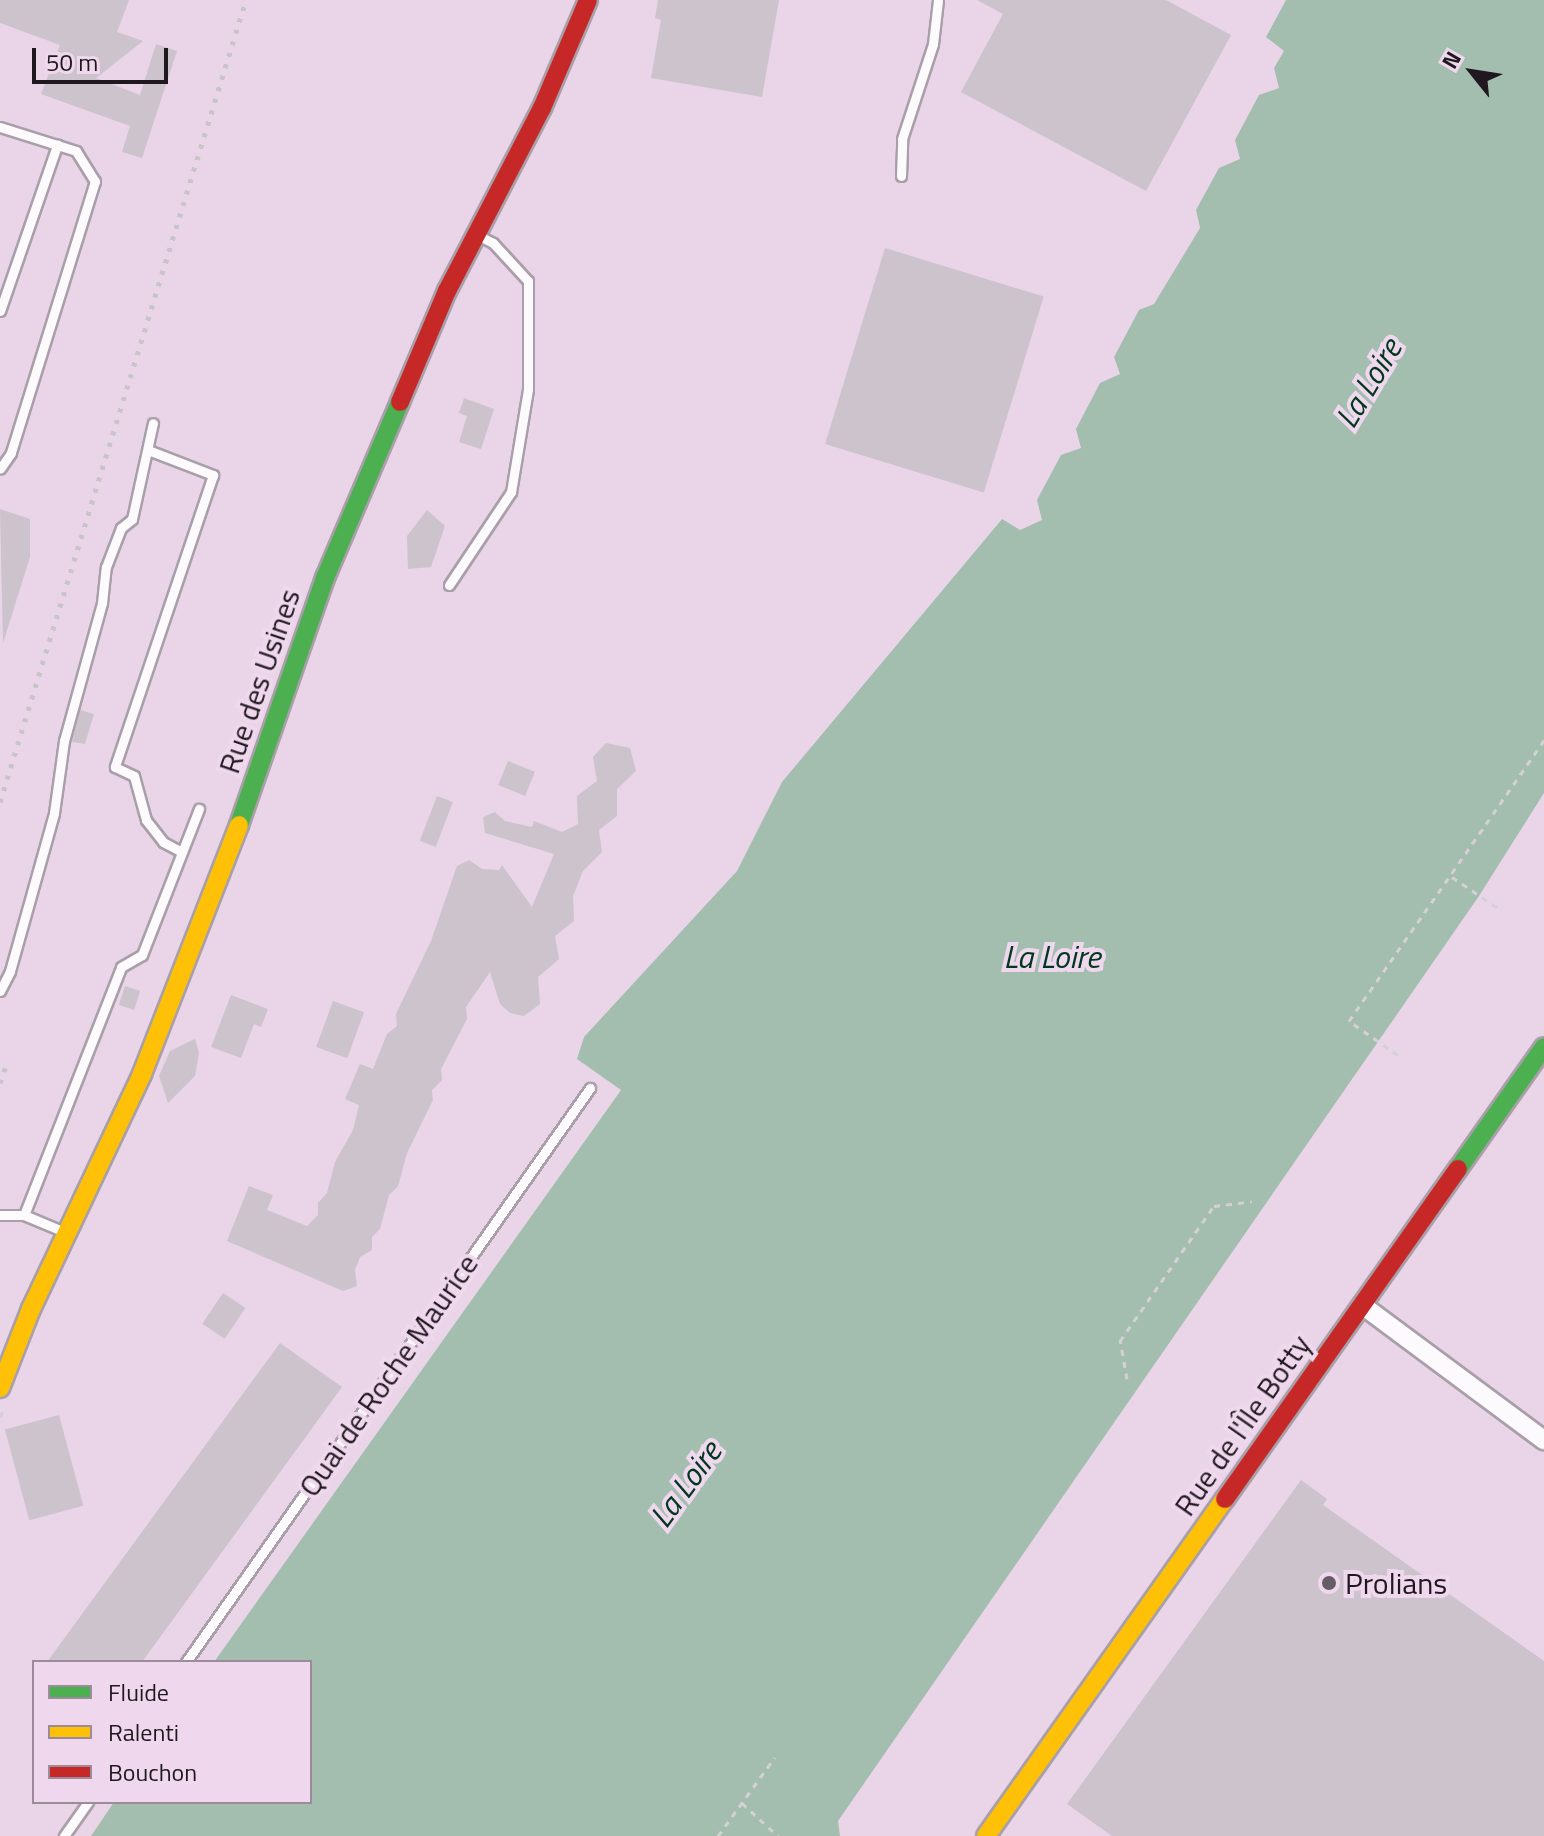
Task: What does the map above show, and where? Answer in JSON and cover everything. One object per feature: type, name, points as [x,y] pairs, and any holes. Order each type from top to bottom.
[{"type":"street","name":"Rue des Usines","points":[[0,1388],[31,1309],[70,1234],[142,1074],[230,850],[325,578],[447,291],[542,108],[588,0]]},
{"type":"street","name":"Rue de l'Île Botty","points":[[986,1836],[1544,1047]]},
{"type":"street","points":[[1362,1305],[1544,1440]]},
{"type":"lane","points":[[901,176],[902,139],[933,44],[938,0]]},
{"type":"lane","points":[[0,139],[2,127],[57,145],[85,159],[95,181],[11,453],[0,469]]},
{"type":"lane","points":[[0,311],[57,145]]},
{"type":"lane","points":[[449,585],[511,492],[528,389],[528,281],[493,243],[477,235]]},
{"type":"lane","points":[[0,991],[54,813],[64,741],[102,603],[106,567],[121,528],[132,519],[153,423]]},
{"type":"lane","points":[[148,450],[213,475],[115,767],[134,776],[146,820],[163,842],[182,852]]},
{"type":"lane","points":[[24,1215],[121,967],[142,955],[199,809]]},
{"type":"lane","name":"Quai de Roche Maurice","points":[[187,1660],[590,1088]]},
{"type":"lane","points":[[0,1215],[24,1215],[70,1234]]},
{"type":"lane","points":[[64,1836],[87,1804]]},
{"type":"path","points":[[1398,1055],[1349,1021],[1452,877],[1544,740]]},
{"type":"path","points":[[1452,877],[1498,908]]},
{"type":"path","points":[[1127,1379],[1120,1341],[1214,1206],[1252,1201]]},
{"type":"path","points":[[718,1836],[775,1757]]},
{"type":"path","points":[[742,1803],[778,1836]]},
{"type":"shaded area","points":[[0,0],[1286,0],[1266,36],[1284,51],[1280,88],[1240,159],[1196,210],[1200,228],[1154,304],[1042,520],[1020,530],[1001,519],[782,782],[737,871],[584,1037],[577,1059],[621,1089],[215,1660],[32,1660],[32,1804],[113,1804],[91,1836],[0,1836]]},
{"type":"shaded area","points":[[1544,793],[1544,1836],[840,1836],[838,1821],[1479,896]]},
{"type":"water","name":"La Loire","points":[[1286,0],[1544,0],[1544,793],[1479,896],[838,1821],[840,1836],[91,1836],[113,1804],[312,1804],[312,1660],[215,1660],[621,1090],[577,1059],[584,1037],[737,871],[782,782],[1002,519],[1020,530],[1042,520],[1037,500],[1061,455],[1081,448],[1076,429],[1100,383],[1120,374],[1114,357],[1139,310],[1154,304],[1200,228],[1196,210],[1219,168],[1240,159],[1235,140],[1259,95],[1279,88],[1274,68],[1284,51],[1266,37]]},
{"type":"building","points":[[0,0],[129,0],[117,32],[143,41],[96,78],[140,95],[156,44],[177,51],[142,158],[122,152],[130,126],[41,94],[60,45],[0,23]]},
{"type":"building","points":[[658,0],[779,0],[762,97],[651,78],[661,20],[655,18]]},
{"type":"building","points":[[977,0],[1166,0],[1231,35],[1146,191],[961,92],[1003,14]]},
{"type":"building","points":[[885,248],[1044,297],[984,493],[825,444]]},
{"type":"building","points":[[464,398],[494,409],[481,449],[459,442],[467,416],[459,413]]},
{"type":"building","points":[[0,509],[30,519],[30,557],[3,643]]},
{"type":"building","points":[[427,510],[445,526],[431,567],[408,569],[407,536]]},
{"type":"building","points":[[80,710],[94,714],[85,744],[72,742]]},
{"type":"building","points":[[606,743],[630,748],[636,771],[617,789],[617,816],[599,830],[602,852],[583,871],[573,896],[574,921],[555,936],[559,959],[538,977],[540,1004],[524,1016],[510,1013],[500,1004],[490,972],[466,1007],[467,1019],[441,1069],[442,1080],[432,1090],[433,1100],[407,1153],[398,1186],[389,1195],[380,1229],[372,1237],[372,1250],[360,1257],[355,1270],[357,1286],[343,1291],[227,1241],[249,1186],[273,1195],[267,1210],[307,1226],[318,1215],[318,1203],[327,1193],[335,1162],[353,1130],[359,1105],[345,1099],[360,1064],[373,1069],[387,1034],[397,1026],[396,1014],[431,941],[457,866],[469,860],[482,869],[499,870],[502,865],[532,907],[554,854],[485,833],[483,817],[495,812],[505,821],[532,827],[534,821],[562,832],[578,824],[577,796],[597,781],[593,757]]},
{"type":"building","points":[[508,761],[535,772],[525,796],[498,785]]},
{"type":"building","points":[[437,796],[453,802],[436,847],[420,841]]},
{"type":"building","points":[[125,986],[140,991],[134,1010],[119,1005]]},
{"type":"building","points":[[231,995],[268,1009],[261,1027],[254,1024],[241,1058],[211,1047]]},
{"type":"building","points":[[333,1001],[364,1012],[347,1058],[316,1047]]},
{"type":"building","points":[[195,1039],[199,1053],[195,1076],[168,1103],[159,1076],[170,1051]]},
{"type":"building","points":[[223,1293],[245,1308],[225,1339],[202,1324]]},
{"type":"building","points":[[280,1343],[342,1387],[143,1660],[48,1660]]},
{"type":"building","points":[[59,1415],[83,1506],[29,1520],[5,1429]]},
{"type":"building","name":"Prolians","points":[[1301,1480],[1327,1499],[1323,1505],[1544,1661],[1544,1836],[1112,1836],[1067,1804]]},
{"type":"railway","points":[[0,802],[246,0]]},
{"type":"railway","points":[[0,1083],[6,1066]]},
{"type":"traffic: fast","points":[[239,825],[325,578],[400,402]]},
{"type":"traffic: fast","points":[[1458,1169],[1544,1047]]},
{"type":"traffic: slow","points":[[0,1388],[31,1309],[142,1074],[239,825]]},
{"type":"traffic: slow","points":[[986,1836],[1225,1499]]},
{"type":"traffic: jam","points":[[400,402],[447,291],[542,108],[588,0]]},
{"type":"traffic: jam","points":[[1225,1499],[1458,1169]]},
{"type":"place","name":"Prolians","points":[[1329,1583]]}]
